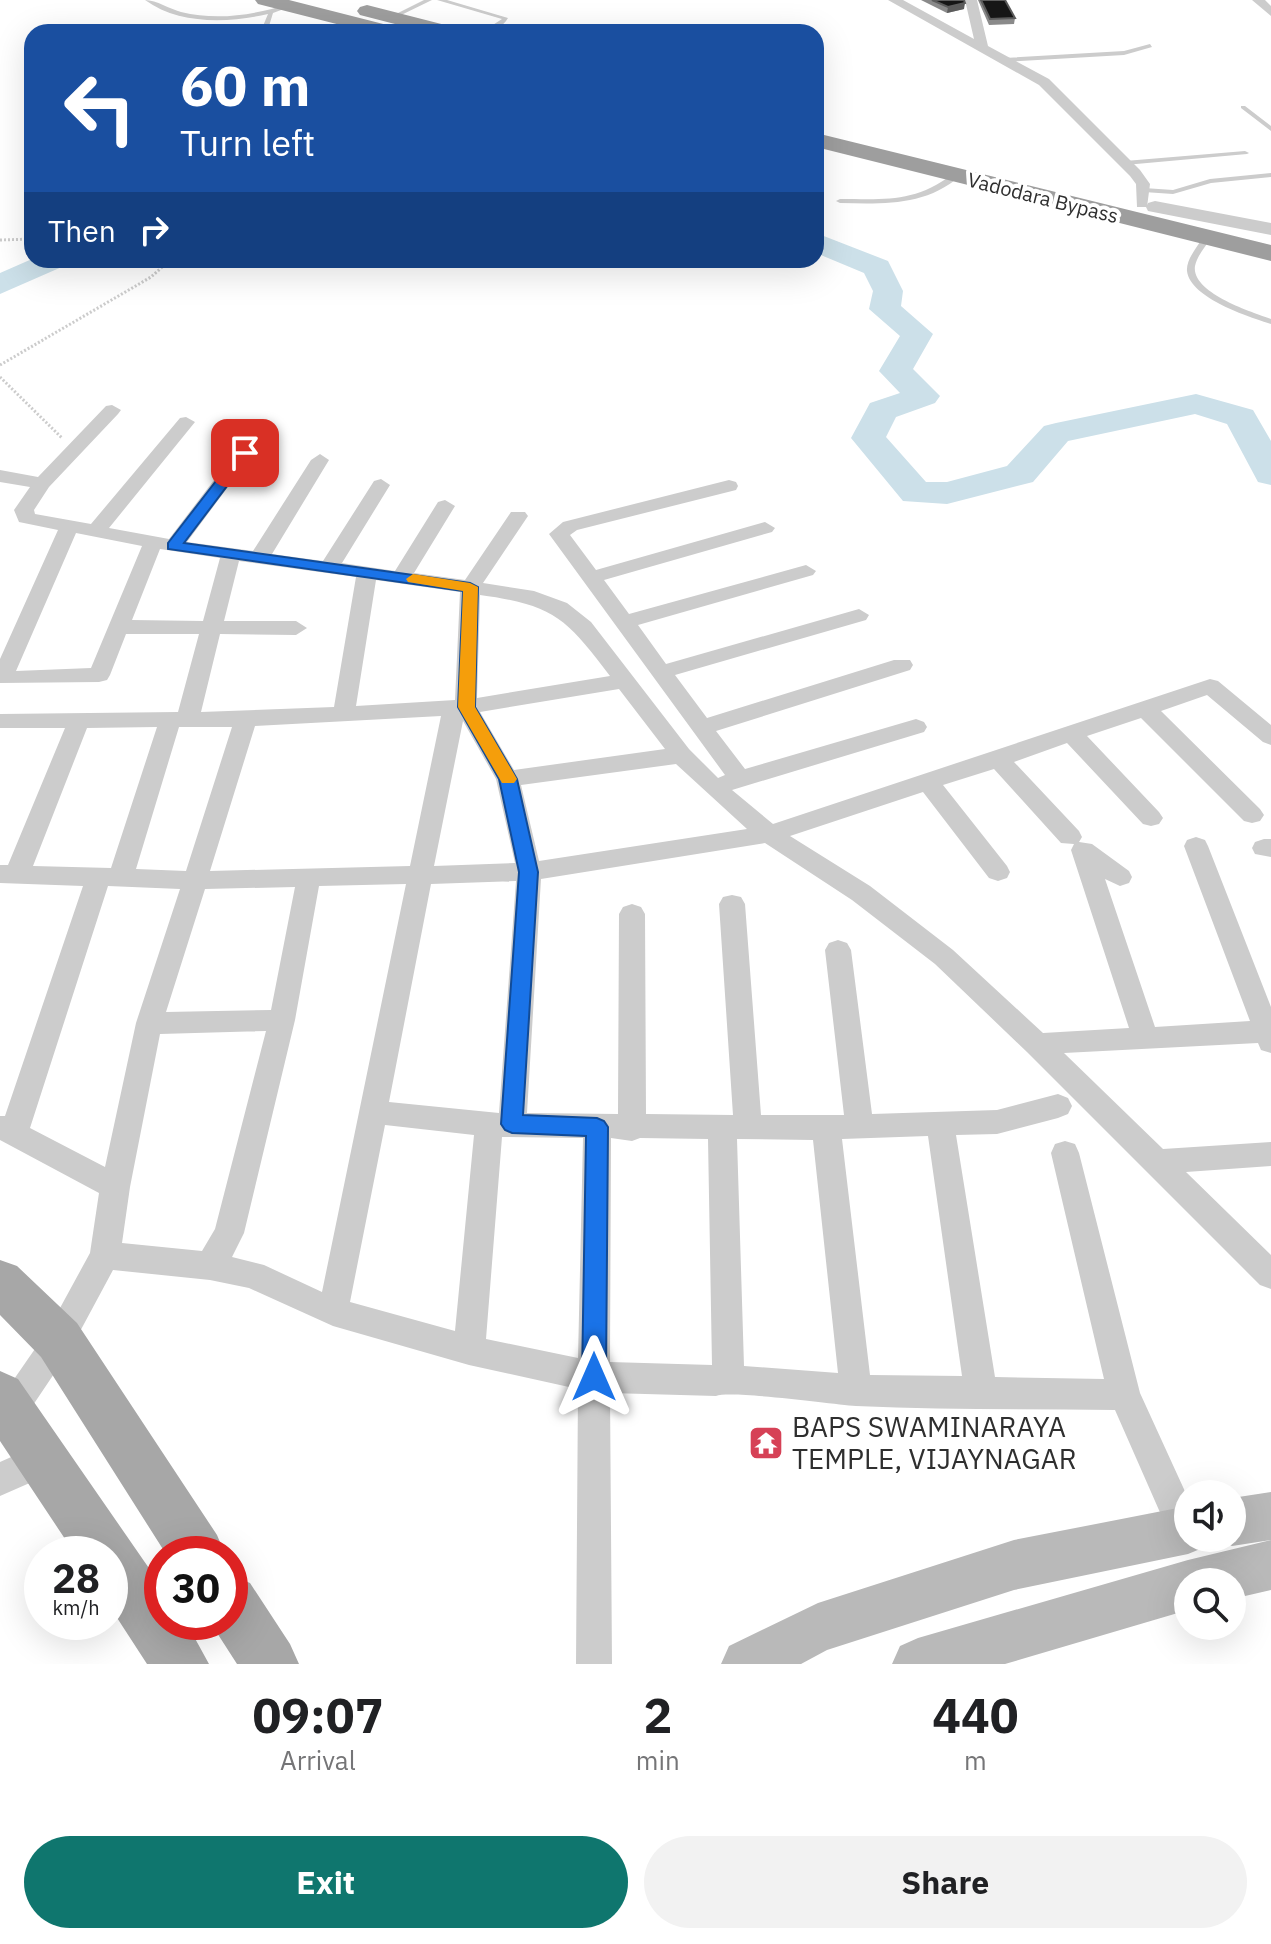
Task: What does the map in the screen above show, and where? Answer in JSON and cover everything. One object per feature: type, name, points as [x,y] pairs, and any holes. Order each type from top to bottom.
[{"type":"highway","points":[[324,0],[389,24]]},
{"type":"highway","points":[[275,7],[386,24]]},
{"type":"highway","name":"Vadodara Bypass","points":[[824,126],[1147,200],[1271,236]]},
{"type":"highway","name":"Vadodara Bypass","points":[[824,142],[1271,255]]},
{"type":"main road","points":[[0,1282],[59,1340],[186,1536]]},
{"type":"main road","points":[[6,1403],[22,1469],[89,1536]]},
{"type":"main road","points":[[1246,1520],[1271,1516]]},
{"type":"main road","points":[[747,1664],[818,1628],[1014,1565],[1174,1532]]},
{"type":"main road","points":[[1246,1571],[1271,1565]]},
{"type":"main road","points":[[128,1585],[180,1664]]},
{"type":"main road","points":[[918,1664],[1174,1589]]},
{"type":"main road","points":[[248,1630],[270,1664]]},
{"type":"street","points":[[894,0],[1055,91],[1143,184],[1147,200],[1271,229]]},
{"type":"street","points":[[971,0],[982,47]]},
{"type":"street","points":[[1258,0],[1271,12]]},
{"type":"street","points":[[112,410],[42,483],[23,515],[163,544],[527,595],[560,608],[584,627],[681,755],[713,787],[769,834],[861,893],[944,957],[1037,1044],[1271,1275]]},
{"type":"street","points":[[95,532],[186,422]]},
{"type":"street","points":[[69,526],[5,677],[97,677],[119,627],[163,544],[262,429]]},
{"type":"street","points":[[259,558],[320,460]]},
{"type":"street","points":[[0,476],[42,483]]},
{"type":"street","points":[[330,566],[381,485]]},
{"type":"street","points":[[729,486],[561,530],[559,534],[740,779]]},
{"type":"street","points":[[401,577],[445,506]]},
{"type":"street","points":[[333,1312],[420,875],[460,708],[470,587],[518,516]]},
{"type":"street","points":[[592,577],[765,528]]},
{"type":"street","points":[[115,1187],[7,1129],[110,877],[179,719],[231,553]]},
{"type":"street","points":[[626,622],[806,571]]},
{"type":"street","points":[[344,712],[367,573]]},
{"type":"street","points":[[662,672],[859,615]]},
{"type":"street","points":[[119,627],[296,628]]},
{"type":"street","points":[[703,727],[902,665]]},
{"type":"street","points":[[0,721],[246,719],[460,708],[625,681]]},
{"type":"street","points":[[79,721],[5,876],[195,880],[529,872],[769,834],[1210,686],[1271,737]]},
{"type":"street","points":[[460,708],[508,779],[529,872],[501,1125],[469,1350]]},
{"type":"street","points":[[1145,709],[1252,815]]},
{"type":"street","points":[[6,1403],[59,1340],[105,1255],[115,1187],[149,1023],[246,719]]},
{"type":"street","points":[[713,787],[916,727]]},
{"type":"street","points":[[1071,733],[1151,818]]},
{"type":"street","points":[[508,779],[681,755]]},
{"type":"street","points":[[998,759],[1070,837]]},
{"type":"street","points":[[928,782],[998,872]]},
{"type":"street","points":[[1037,1044],[1270,1035],[1196,846]]},
{"type":"street","points":[[1120,877],[1083,850],[1146,1040]]},
{"type":"street","points":[[210,1266],[229,1233],[282,1020],[309,876]]},
{"type":"street","points":[[105,1255],[210,1266],[253,1275],[333,1312],[469,1350],[594,1377],[716,1381],[723,1377],[728,1368],[735,1126],[732,904]]},
{"type":"street","points":[[632,914],[632,1129]]},
{"type":"street","points":[[838,950],[860,1128]]},
{"type":"street","points":[[149,1023],[282,1020]]},
{"type":"street","points":[[373,1112],[501,1125],[632,1129],[735,1126],[860,1128],[997,1122],[1058,1106]]},
{"type":"street","points":[[940,1123],[981,1393]]},
{"type":"street","points":[[594,1664],[597,1127]]},
{"type":"street","points":[[826,1128],[856,1390]]},
{"type":"street","points":[[1065,1153],[1124,1395],[1174,1504]]},
{"type":"street","points":[[1157,1162],[1271,1154]]},
{"type":"street","points":[[723,1377],[748,1382],[856,1390],[1124,1395]]},
{"type":"lane","points":[[148,0],[162,9],[191,16],[275,7]]},
{"type":"lane","points":[[393,24],[429,0]]},
{"type":"lane","points":[[440,0],[505,18],[499,24]]},
{"type":"lane","points":[[1005,60],[1124,53],[1150,46]]},
{"type":"lane","points":[[1243,107],[1271,129]]},
{"type":"lane","points":[[1125,163],[1245,153]]},
{"type":"lane","points":[[1147,200],[1210,181],[1271,175]]},
{"type":"lane","points":[[840,201],[910,200],[930,195],[956,176]]},
{"type":"lane","points":[[1218,240],[1192,262],[1191,272],[1196,281],[1223,302],[1271,322]]},
{"type":"path","points":[[0,240],[24,239]]},
{"type":"path","points":[[0,365],[151,277],[161,268]]},
{"type":"path","points":[[0,377],[38,411],[73,451]]},
{"type":"building","points":[[932,0],[964,0],[965,3],[948,7]]},
{"type":"building","points":[[981,0],[1005,0],[1015,18],[990,19]]},
{"type":"waterway","points":[[824,245],[877,267],[888,291],[885,309],[917,334],[896,371],[923,396],[882,410],[868,438],[916,493],[947,493],[1020,474],[1056,433],[1196,404],[1241,417],[1271,474]]},
{"type":"waterway","points":[[0,285],[36,268]]},
{"type":"slow traffic","points":[[413,579],[470,587],[466,707],[508,779]]},
{"type":"place","name":"BAPS SWAMINARAYA TEMPLE, VIJAYNAGAR","points":[[766,1443]]},
{"type":"route","points":[[245,453],[174,546],[470,587],[466,707],[508,779],[529,872],[512,1124],[597,1127],[594,1377]]}]
